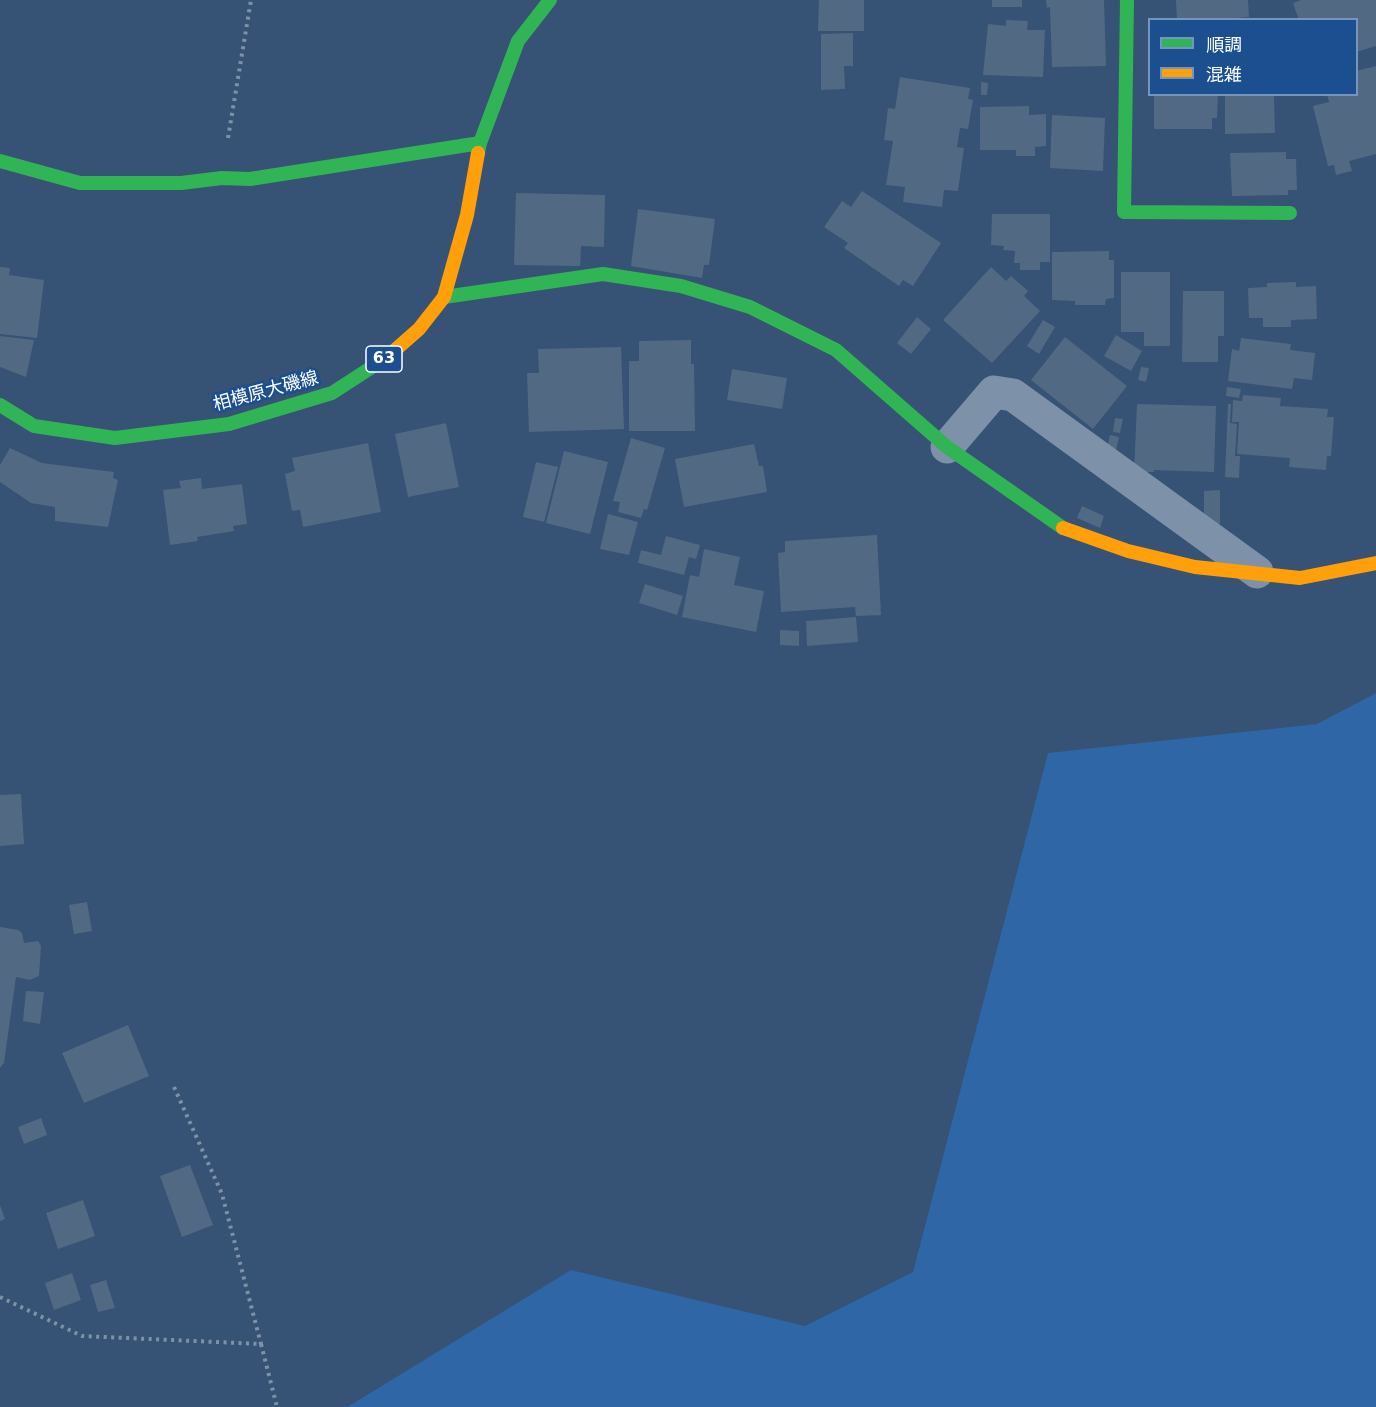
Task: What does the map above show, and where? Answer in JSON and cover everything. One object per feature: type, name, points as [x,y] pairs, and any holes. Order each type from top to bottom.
[{"type":"street","name":"相模原大磯線","points":[[0,405],[34,426],[115,438],[230,424],[332,393],[394,353],[419,329],[444,297],[466,215],[480,143],[518,41],[550,0]]},
{"type":"street","points":[[1127,0],[1124,212],[1290,213]]},
{"type":"street","points":[[0,160],[81,183],[181,183],[222,178],[250,178],[480,143]]},
{"type":"street","points":[[444,297],[603,274],[681,286],[750,307],[836,350],[947,447],[1066,530],[1128,551],[1195,567],[1300,578],[1376,563]]},
{"type":"street","points":[[947,447],[994,392],[1012,395],[1257,572]]},
{"type":"path","points":[[222,178],[251,0]]},
{"type":"path","points":[[174,1087],[222,1194],[276,1406]]},
{"type":"path","points":[[0,1297],[82,1336],[261,1344]]},
{"type":"shaded area","points":[[1376,693],[1376,1407],[341,1407],[349,1406],[571,1270],[805,1326],[913,1272],[1048,753],[1317,724]]},
{"type":"building","points":[[819,0],[864,0],[864,31],[818,31]]},
{"type":"building","points":[[992,0],[1022,0],[1022,7],[992,7]]},
{"type":"building","points":[[1046,0],[1104,0],[1106,66],[1052,67],[1050,7],[1047,8]]},
{"type":"building","points":[[1176,0],[1248,0],[1249,17],[1177,18]]},
{"type":"building","points":[[1301,0],[1376,0],[1376,46],[1358,51],[1358,18],[1298,18],[1293,3]]},
{"type":"building","points":[[1006,20],[1028,21],[1027,30],[1045,30],[1043,77],[983,75],[988,24],[1006,26]]},
{"type":"building","points":[[853,33],[853,66],[844,66],[845,89],[821,90],[821,34]]},
{"type":"building","points":[[1376,66],[1376,154],[1349,161],[1352,171],[1336,175],[1334,165],[1328,166],[1313,106],[1329,102],[1328,96],[1358,96],[1358,70]]},
{"type":"building","points":[[900,77],[970,88],[968,99],[973,100],[968,129],[960,128],[957,147],[964,148],[958,191],[944,190],[942,207],[903,202],[905,187],[886,185],[893,141],[884,140],[888,108],[895,109]]},
{"type":"building","points":[[981,82],[988,83],[987,95],[981,95]]},
{"type":"building","points":[[1154,96],[1218,96],[1217,118],[1212,118],[1212,129],[1154,129]]},
{"type":"building","points":[[1225,96],[1274,96],[1275,133],[1225,134]]},
{"type":"building","points":[[1029,106],[1029,115],[1046,114],[1046,146],[1035,147],[1035,156],[1016,156],[1016,150],[980,150],[980,107]]},
{"type":"building","points":[[1052,115],[1105,118],[1103,171],[1050,168]]},
{"type":"building","points":[[1286,152],[1286,159],[1296,159],[1297,190],[1288,190],[1288,195],[1232,196],[1230,153]]},
{"type":"building","points":[[862,191],[941,243],[913,286],[903,280],[899,286],[844,248],[848,243],[824,227],[842,201],[851,207]]},
{"type":"building","points":[[516,193],[605,195],[604,247],[581,246],[580,266],[514,265]]},
{"type":"building","points":[[638,209],[715,219],[709,265],[704,265],[702,278],[631,266]]},
{"type":"building","points":[[992,214],[1050,214],[1050,262],[1040,262],[1040,270],[1020,270],[1020,263],[1014,263],[1015,251],[1003,250],[1004,246],[991,245]]},
{"type":"building","points":[[1109,251],[1109,260],[1114,260],[1114,298],[1106,299],[1105,305],[1075,305],[1075,301],[1052,300],[1052,252]]},
{"type":"building","points":[[0,267],[10,268],[9,275],[44,280],[37,338],[0,334]]},
{"type":"building","points":[[991,267],[1006,281],[1011,276],[1028,291],[1024,296],[1040,311],[992,363],[943,320]]},
{"type":"building","points":[[1121,272],[1170,272],[1170,346],[1144,346],[1144,332],[1121,332]]},
{"type":"building","points":[[1296,282],[1296,287],[1316,286],[1317,319],[1291,320],[1291,327],[1263,327],[1263,318],[1249,318],[1248,288],[1267,287],[1267,283]]},
{"type":"building","points":[[1183,291],[1224,291],[1224,336],[1218,336],[1218,362],[1182,362]]},
{"type":"building","points":[[917,317],[931,329],[911,354],[897,343]]},
{"type":"building","points":[[1043,320],[1055,327],[1039,354],[1027,346]]},
{"type":"building","points":[[1116,335],[1142,351],[1131,371],[1104,356]]},
{"type":"building","points":[[0,336],[34,340],[26,377],[0,367]]},
{"type":"building","points":[[1065,337],[1127,386],[1093,429],[1031,380]]},
{"type":"building","points":[[1241,338],[1291,344],[1290,350],[1315,353],[1312,380],[1294,378],[1292,389],[1228,381],[1232,349],[1239,351]]},
{"type":"building","points":[[691,340],[691,364],[694,364],[695,431],[629,431],[629,361],[639,361],[639,341]]},
{"type":"building","points":[[621,347],[624,429],[529,432],[527,373],[539,373],[538,349]]},
{"type":"building","points":[[1141,367],[1149,368],[1146,382],[1138,380]]},
{"type":"building","points":[[732,369],[787,378],[782,409],[727,400]]},
{"type":"building","points":[[1227,387],[1241,389],[1239,398],[1226,396]]},
{"type":"building","points":[[1243,395],[1281,398],[1280,406],[1328,409],[1327,417],[1334,417],[1331,456],[1327,456],[1326,470],[1289,467],[1290,458],[1237,454],[1239,422],[1232,422],[1233,400],[1242,401]]},
{"type":"building","points":[[1137,404],[1216,406],[1214,472],[1154,470],[1154,472],[1134,472]]},
{"type":"building","points":[[1228,404],[1231,404],[1230,423],[1237,424],[1235,456],[1240,456],[1239,478],[1225,477]]},
{"type":"building","points":[[1115,418],[1123,419],[1120,433],[1113,432]]},
{"type":"building","points":[[446,423],[459,487],[408,497],[395,434]]},
{"type":"building","points":[[1110,435],[1119,437],[1116,451],[1107,449]]},
{"type":"building","points":[[631,438],[665,448],[647,510],[644,509],[641,518],[618,512],[620,502],[613,501]]},
{"type":"building","points":[[368,443],[381,512],[303,527],[300,510],[292,511],[285,474],[295,471],[292,458]]},
{"type":"building","points":[[754,444],[759,466],[763,466],[767,492],[684,507],[675,459]]},
{"type":"building","points":[[10,448],[42,463],[114,472],[113,478],[118,480],[108,527],[55,521],[55,507],[31,503],[0,482],[0,465]]},
{"type":"building","points":[[564,451],[608,462],[590,534],[546,523]]},
{"type":"building","points":[[536,462],[558,467],[544,522],[523,517]]},
{"type":"building","points":[[201,478],[202,489],[242,484],[247,524],[233,526],[234,531],[197,537],[198,541],[170,545],[163,490],[181,488],[179,481]]},
{"type":"building","points":[[1220,490],[1220,524],[1204,524],[1204,491]]},
{"type":"building","points":[[1082,506],[1104,516],[1100,528],[1077,518]]},
{"type":"building","points":[[608,514],[638,522],[629,555],[600,549]]},
{"type":"building","points":[[877,535],[881,615],[856,616],[855,607],[781,612],[778,553],[785,552],[785,541]]},
{"type":"building","points":[[666,536],[700,545],[696,559],[689,557],[684,575],[638,563],[641,550],[661,555]]},
{"type":"building","points":[[704,549],[740,557],[734,585],[764,591],[756,632],[682,617],[690,575],[699,577]]},
{"type":"building","points":[[645,584],[683,596],[677,615],[639,603]]},
{"type":"building","points":[[856,617],[858,642],[807,646],[806,621]]},
{"type":"building","points":[[780,630],[799,631],[799,646],[780,645]]},
{"type":"building","points":[[21,794],[24,844],[0,846],[0,795]]},
{"type":"building","points":[[87,902],[92,931],[74,934],[69,905]]},
{"type":"building","points":[[0,927],[18,930],[22,933],[24,943],[38,941],[41,946],[39,976],[30,980],[16,977],[4,1063],[0,1068]]},
{"type":"building","points":[[26,991],[44,992],[40,1024],[23,1021]]},
{"type":"building","points":[[128,1025],[149,1076],[84,1103],[62,1053]]},
{"type":"building","points":[[41,1118],[47,1135],[24,1144],[18,1127]]},
{"type":"building","points":[[190,1165],[213,1225],[182,1237],[160,1176]]},
{"type":"building","points":[[83,1200],[95,1236],[58,1249],[46,1213]]},
{"type":"building","points":[[0,1205],[5,1219],[0,1221]]},
{"type":"building","points":[[72,1273],[81,1300],[54,1310],[45,1283]]},
{"type":"building","points":[[106,1280],[115,1308],[98,1312],[90,1285]]},
{"type":"traffic: fast","points":[[478,153],[518,41],[550,0]]},
{"type":"traffic: fast","points":[[1127,0],[1124,212],[1290,213]]},
{"type":"traffic: fast","points":[[0,161],[80,183],[181,183],[222,178],[250,179],[480,143]]},
{"type":"traffic: fast","points":[[444,297],[603,274],[681,286],[750,307],[836,350],[947,447],[1063,528]]},
{"type":"traffic: fast","points":[[0,405],[34,426],[115,438],[229,424],[332,393],[386,358]]},
{"type":"traffic: slow","points":[[386,358],[419,329],[444,297],[467,215],[478,153]]},
{"type":"traffic: slow","points":[[1063,528],[1128,551],[1195,567],[1300,578],[1376,563]]}]
